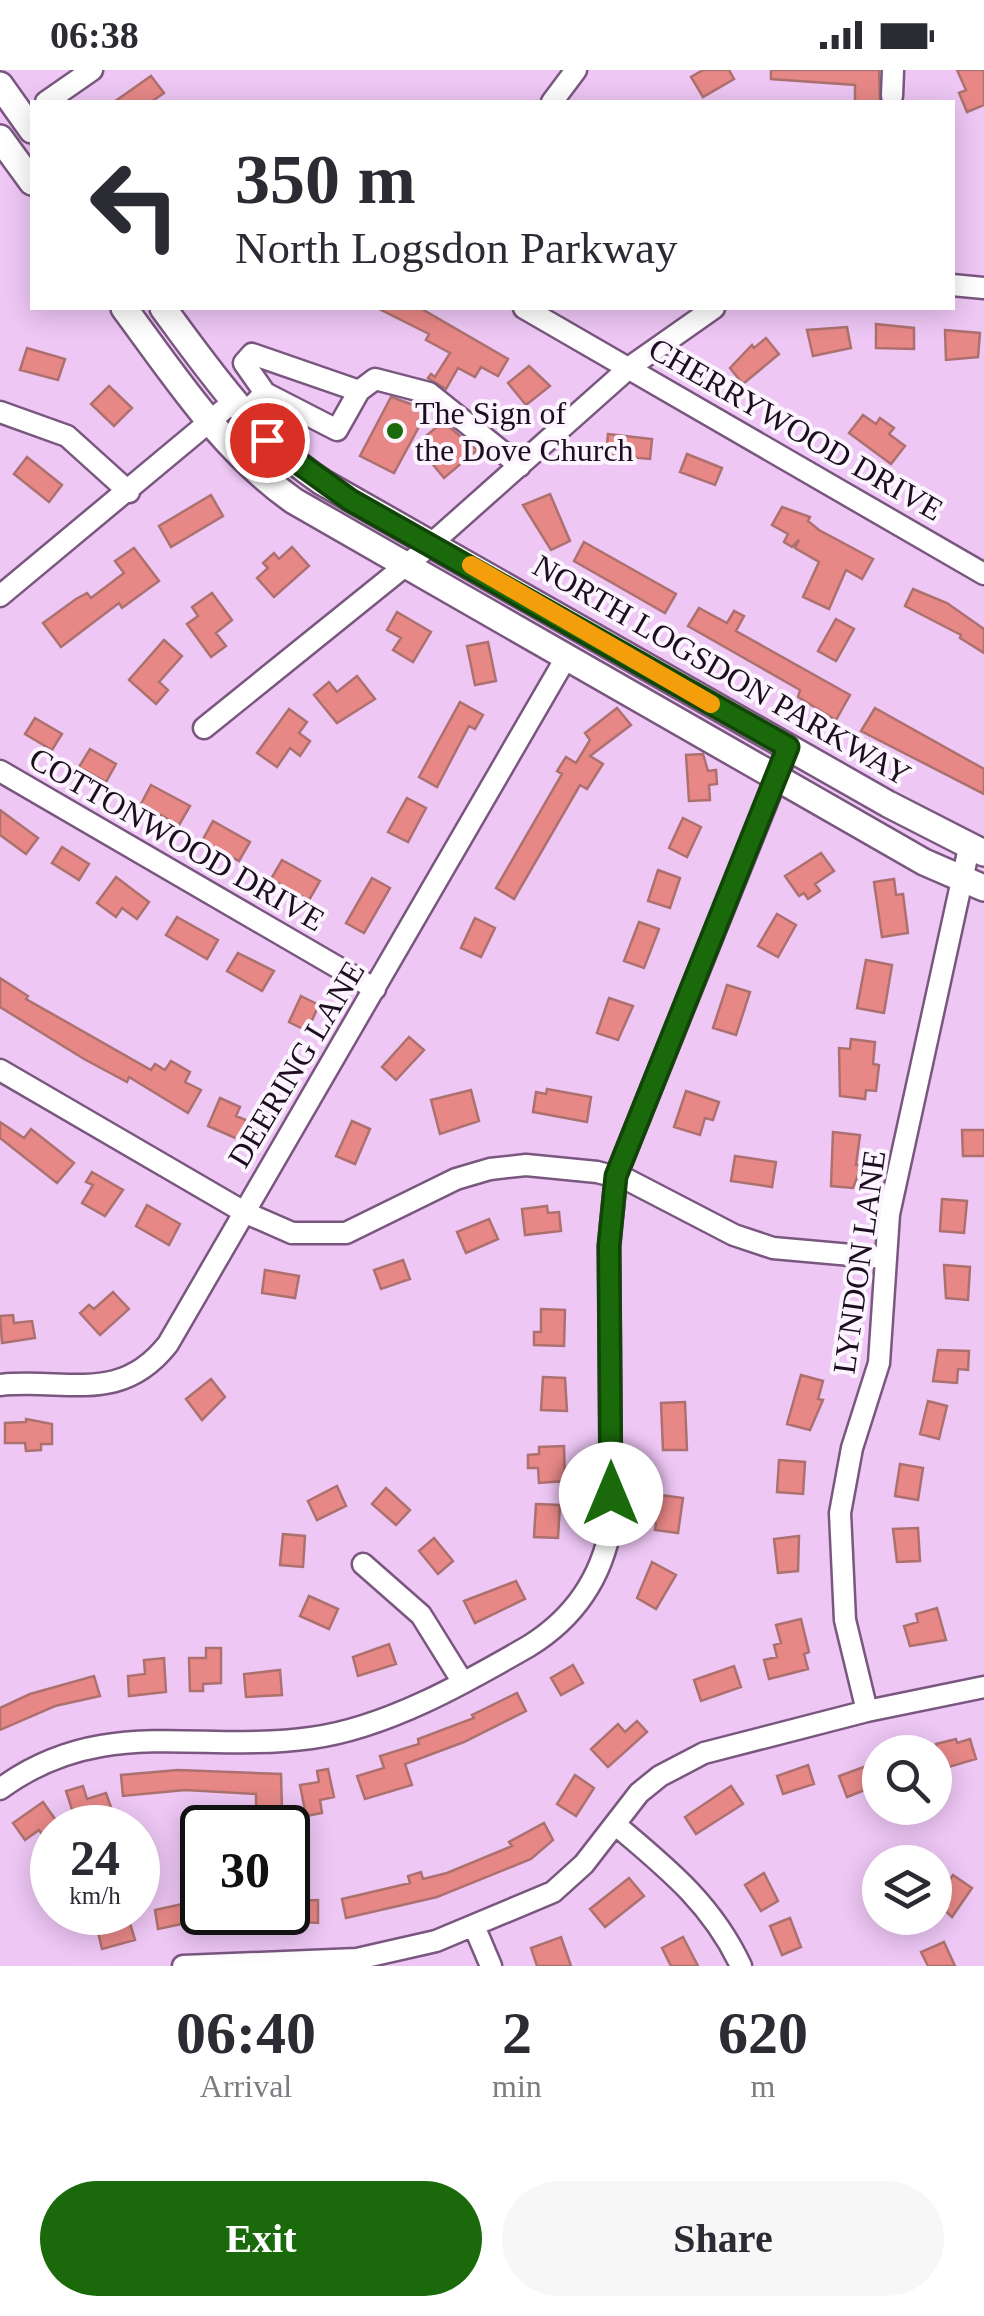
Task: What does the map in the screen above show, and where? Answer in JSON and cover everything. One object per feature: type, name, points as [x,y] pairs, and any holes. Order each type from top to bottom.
[{"type":"main road","points":[[0,85],[30,120]]},
{"type":"main road","points":[[0,138],[30,179]]},
{"type":"main road","name":"NORTH LOGSDON PARKWAY","points":[[125,310],[208,422],[241,459],[294,501],[973,883]]},
{"type":"main road","name":"NORTH LOGSDON PARKWAY","points":[[164,310],[238,409],[294,463],[430,544],[976,850]]},
{"type":"street","points":[[49,100],[92,70]]},
{"type":"street","points":[[554,100],[576,70]]},
{"type":"street","points":[[892,96],[893,70]]},
{"type":"street","points":[[0,138],[30,120]]},
{"type":"street","points":[[955,285],[984,288]]},
{"type":"street","name":"CHERRYWOOD DRIVE","points":[[528,310],[984,574]]},
{"type":"street","points":[[204,728],[407,564],[630,367],[711,310]]},
{"type":"street","points":[[359,391],[252,354],[244,363],[265,393],[338,430],[359,391],[375,379],[429,392],[520,466]]},
{"type":"street","points":[[0,596],[129,492],[208,422],[265,393]]},
{"type":"street","points":[[0,412],[67,436],[129,492]]},
{"type":"street","name":"DEERING LANE","points":[[0,1384],[100,1385],[139,1374],[168,1344],[566,656]]},
{"type":"street","points":[[0,1789],[46,1762],[105,1743],[146,1738],[271,1741],[330,1734],[462,1681],[530,1646],[564,1619],[590,1584],[607,1546],[609,1246],[616,1176],[788,747]]},
{"type":"street","name":"COTTONWOOD DRIVE","points":[[0,771],[376,989]]},
{"type":"street","name":"LYNDON LANE","points":[[868,1711],[845,1620],[838,1534],[852,1448],[879,1363],[893,1194],[973,883],[976,850]]},
{"type":"street","points":[[0,1070],[244,1212],[292,1233],[328,1236],[362,1228],[440,1186],[490,1169],[562,1167],[616,1176],[754,1242],[792,1251],[885,1258]]},
{"type":"street","points":[[364,1564],[421,1614],[462,1681]]},
{"type":"street","points":[[182,1966],[357,1959],[474,1926],[553,1892],[584,1864],[639,1792],[704,1753],[868,1711],[984,1687]]},
{"type":"street","points":[[616,1825],[689,1886],[726,1937],[741,1966]]},
{"type":"street","points":[[474,1926],[490,1966]]},
{"type":"building","points":[[703,70],[729,70],[734,79],[703,97],[691,77]]},
{"type":"building","points":[[771,70],[879,70],[880,100],[855,100],[855,85],[771,79]]},
{"type":"building","points":[[957,70],[984,70],[984,105],[967,112],[959,93],[966,90]]},
{"type":"building","points":[[151,76],[164,93],[154,100],[117,100]]},
{"type":"building","points":[[381,310],[423,310],[508,359],[498,376],[481,367],[475,377],[458,368],[446,389],[428,378],[431,374],[435,377],[450,353],[426,340],[429,334]]},
{"type":"building","points":[[876,324],[914,328],[914,349],[876,348]]},
{"type":"building","points":[[847,327],[851,348],[813,356],[807,330]]},
{"type":"building","points":[[945,330],[980,333],[978,357],[946,360]]},
{"type":"building","points":[[766,338],[779,354],[743,384],[730,368],[752,345],[754,348]]},
{"type":"building","points":[[27,348],[65,359],[58,380],[20,370]]},
{"type":"building","points":[[529,366],[550,386],[526,405],[508,383]]},
{"type":"building","points":[[109,386],[132,408],[114,426],[91,404]]},
{"type":"building","name":"The Sign of the Dove Church","points":[[391,397],[428,410],[394,473],[360,456]]},
{"type":"building","points":[[863,415],[876,424],[880,418],[894,428],[889,434],[905,446],[891,464],[849,433]]},
{"type":"building","name":"The Sign of the Dove Church","points":[[443,422],[477,450],[444,478],[416,444]]},
{"type":"building","points":[[608,434],[652,439],[650,459],[606,455]]},
{"type":"building","points":[[687,454],[722,468],[715,485],[680,472]]},
{"type":"building","points":[[27,457],[62,485],[49,502],[14,474]]},
{"type":"building","points":[[550,494],[570,541],[551,550],[523,505]]},
{"type":"building","points":[[211,495],[223,516],[171,547],[159,526]]},
{"type":"building","points":[[782,507],[810,517],[808,521],[819,530],[873,559],[862,579],[846,570],[829,609],[803,597],[819,562],[795,548],[799,540],[792,547],[784,542],[788,534],[772,525]]},
{"type":"building","points":[[584,542],[676,594],[665,613],[574,561]]},
{"type":"building","points":[[292,547],[309,566],[274,597],[257,578],[268,568],[263,563],[274,553],[279,559]]},
{"type":"building","points":[[134,548],[159,581],[122,608],[119,603],[61,647],[43,623],[87,593],[91,598],[124,573],[115,561]]},
{"type":"building","points":[[913,589],[947,603],[984,629],[984,653],[961,635],[905,606]]},
{"type":"building","points":[[212,593],[232,620],[216,633],[226,646],[211,657],[187,624],[198,616],[192,607]]},
{"type":"building","points":[[699,608],[727,623],[734,611],[744,616],[736,631],[850,695],[836,720],[798,697],[800,690],[688,626]]},
{"type":"building","points":[[397,612],[431,632],[413,662],[393,650],[401,638],[387,630]]},
{"type":"building","points":[[836,619],[854,629],[836,661],[818,651]]},
{"type":"building","points":[[164,640],[182,656],[159,682],[168,690],[156,704],[129,680]]},
{"type":"building","points":[[488,642],[496,681],[475,685],[467,646]]},
{"type":"building","points":[[357,676],[375,699],[337,723],[314,695],[329,682],[337,692]]},
{"type":"building","points":[[460,702],[483,715],[475,729],[469,726],[437,787],[419,777]]},
{"type":"building","points":[[617,708],[631,725],[590,756],[603,764],[587,789],[580,785],[514,899],[496,888],[562,774],[557,771],[566,757],[576,763],[590,740],[585,733]]},
{"type":"building","points":[[875,708],[984,769],[984,794],[861,731]]},
{"type":"building","points":[[289,709],[307,722],[299,733],[310,741],[300,756],[290,748],[277,767],[257,753]]},
{"type":"building","points":[[35,718],[62,734],[52,750],[25,734]]},
{"type":"building","points":[[90,749],[116,764],[106,782],[79,767]]},
{"type":"building","points":[[703,754],[708,771],[716,770],[717,784],[709,785],[710,800],[689,801],[686,755]]},
{"type":"building","points":[[151,785],[190,806],[179,825],[141,804]]},
{"type":"building","points":[[407,798],[426,808],[408,842],[388,832]]},
{"type":"building","points":[[0,810],[38,838],[26,854],[0,835]]},
{"type":"building","points":[[683,818],[701,827],[687,857],[669,848]]},
{"type":"building","points":[[213,821],[250,842],[239,861],[202,841]]},
{"type":"building","points":[[62,847],[89,864],[79,880],[52,863]]},
{"type":"building","points":[[821,853],[834,871],[815,884],[820,891],[808,899],[804,893],[799,896],[785,876]]},
{"type":"building","points":[[282,860],[320,881],[309,900],[271,879]]},
{"type":"building","points":[[658,870],[680,878],[670,908],[648,901]]},
{"type":"building","points":[[116,877],[149,902],[137,919],[122,908],[116,917],[97,903]]},
{"type":"building","points":[[372,878],[390,888],[364,933],[346,923]]},
{"type":"building","points":[[894,879],[896,895],[903,894],[908,933],[882,937],[874,882]]},
{"type":"building","points":[[777,914],[796,925],[778,957],[758,946]]},
{"type":"building","points":[[177,917],[218,940],[207,959],[166,935]]},
{"type":"building","points":[[475,918],[495,928],[481,957],[461,948]]},
{"type":"building","points":[[639,922],[659,929],[644,968],[624,961]]},
{"type":"building","points":[[238,953],[274,971],[262,991],[227,971]]},
{"type":"building","points":[[866,960],[892,965],[884,1013],[857,1008]]},
{"type":"building","points":[[0,978],[28,996],[26,999],[151,1070],[155,1064],[165,1070],[171,1061],[190,1072],[185,1082],[201,1090],[188,1113],[129,1077],[127,1082],[84,1059],[0,1007]]},
{"type":"building","points":[[727,985],[750,992],[736,1035],[713,1028]]},
{"type":"building","points":[[301,996],[319,1005],[307,1031],[289,1022]]},
{"type":"building","points":[[609,998],[633,1006],[618,1040],[597,1033]]},
{"type":"building","points":[[409,1037],[424,1050],[396,1080],[382,1067]]},
{"type":"building","points":[[851,1039],[875,1042],[873,1064],[879,1065],[876,1091],[866,1090],[865,1099],[840,1096],[839,1048],[850,1049]]},
{"type":"building","points":[[547,1089],[591,1097],[587,1122],[533,1112],[536,1092],[546,1094]]},
{"type":"building","points":[[471,1090],[479,1121],[440,1134],[431,1100]]},
{"type":"building","points":[[686,1091],[719,1102],[713,1120],[705,1118],[700,1135],[674,1127]]},
{"type":"building","points":[[220,1098],[240,1107],[236,1116],[248,1121],[240,1140],[208,1126]]},
{"type":"building","points":[[352,1121],[370,1129],[355,1164],[336,1156]]},
{"type":"building","points":[[0,1122],[24,1138],[31,1129],[74,1163],[57,1183],[0,1138]]},
{"type":"building","points":[[962,1130],[984,1130],[984,1156],[963,1156]]},
{"type":"building","points":[[833,1132],[860,1135],[856,1165],[862,1165],[853,1188],[831,1186]]},
{"type":"building","points":[[735,1156],[776,1162],[772,1187],[731,1181]]},
{"type":"building","points":[[92,1172],[123,1190],[105,1216],[82,1203],[93,1185],[86,1182]]},
{"type":"building","points":[[942,1199],[967,1201],[964,1233],[940,1231]]},
{"type":"building","points":[[147,1205],[180,1224],[169,1245],[136,1226]]},
{"type":"building","points":[[547,1206],[548,1213],[559,1212],[561,1231],[525,1235],[522,1209]]},
{"type":"building","points":[[489,1219],[498,1239],[466,1253],[457,1232]]},
{"type":"building","points":[[403,1260],[410,1279],[381,1289],[374,1270]]},
{"type":"building","points":[[944,1265],[970,1267],[968,1300],[946,1298]]},
{"type":"building","points":[[265,1270],[299,1276],[295,1298],[262,1293]]},
{"type":"building","points":[[113,1292],[129,1309],[100,1335],[80,1313],[89,1305],[94,1309]]},
{"type":"building","points":[[541,1309],[565,1310],[564,1346],[534,1345],[534,1332],[541,1332]]},
{"type":"building","points":[[13,1315],[14,1323],[32,1321],[35,1338],[2,1343],[0,1316]]},
{"type":"building","points":[[938,1350],[969,1351],[968,1370],[958,1369],[957,1383],[933,1381]]},
{"type":"building","points":[[801,1375],[823,1381],[818,1399],[823,1400],[810,1430],[787,1424]]},
{"type":"building","points":[[543,1377],[565,1378],[567,1411],[541,1410]]},
{"type":"building","points":[[211,1379],[225,1397],[202,1420],[186,1399]]},
{"type":"building","points":[[928,1401],[947,1406],[939,1439],[920,1434]]},
{"type":"building","points":[[685,1402],[687,1450],[663,1450],[661,1403]]},
{"type":"building","points":[[26,1419],[52,1424],[52,1444],[26,1451],[25,1443],[5,1443],[5,1423]]},
{"type":"building","points":[[564,1446],[565,1481],[539,1483],[538,1468],[528,1468],[528,1455],[539,1454],[539,1447]]},
{"type":"building","points":[[779,1460],[805,1462],[803,1494],[777,1492]]},
{"type":"building","points":[[900,1464],[923,1468],[918,1500],[895,1496]]},
{"type":"building","points":[[337,1486],[346,1506],[317,1520],[308,1501]]},
{"type":"building","points":[[386,1488],[410,1510],[396,1525],[372,1504]]},
{"type":"building","points":[[661,1495],[683,1498],[678,1533],[655,1530],[656,1523],[651,1522]]},
{"type":"building","points":[[536,1504],[560,1505],[558,1538],[534,1537]]},
{"type":"building","points":[[918,1528],[920,1561],[897,1562],[893,1529]]},
{"type":"building","points":[[283,1534],[305,1536],[303,1567],[280,1565]]},
{"type":"building","points":[[799,1536],[798,1571],[778,1573],[774,1539]]},
{"type":"building","points":[[434,1538],[453,1561],[438,1574],[419,1551]]},
{"type":"building","points":[[652,1562],[676,1575],[656,1609],[637,1598]]},
{"type":"building","points":[[516,1581],[525,1599],[475,1623],[464,1601]]},
{"type":"building","points":[[309,1596],[338,1609],[329,1629],[300,1616]]},
{"type":"building","points":[[937,1608],[946,1640],[910,1646],[904,1626],[918,1622],[916,1614]]},
{"type":"building","points":[[801,1619],[809,1652],[804,1654],[808,1669],[769,1679],[764,1660],[777,1657],[774,1645],[781,1643],[776,1625]]},
{"type":"building","points":[[389,1644],[396,1664],[358,1676],[353,1657]]},
{"type":"building","points":[[206,1648],[221,1648],[221,1683],[203,1684],[203,1691],[190,1691],[189,1658],[206,1658]]},
{"type":"building","points":[[164,1658],[166,1692],[129,1696],[128,1676],[145,1674],[144,1660]]},
{"type":"building","points":[[573,1665],[583,1683],[561,1695],[551,1678]]},
{"type":"building","points":[[734,1666],[741,1687],[701,1701],[694,1680]]},
{"type":"building","points":[[280,1670],[282,1695],[246,1697],[244,1674]]},
{"type":"building","points":[[94,1676],[100,1696],[55,1706],[0,1730],[0,1708],[30,1694]]},
{"type":"building","points":[[517,1693],[526,1711],[464,1742],[405,1764],[412,1785],[365,1799],[357,1776],[384,1768],[380,1756],[419,1744],[418,1739],[474,1718],[472,1715]]},
{"type":"building","points":[[637,1721],[647,1732],[608,1767],[591,1749],[618,1724],[625,1732]]},
{"type":"building","points":[[970,1739],[976,1759],[952,1766],[952,1740],[957,1743]]},
{"type":"building","points":[[808,1765],[814,1784],[783,1794],[777,1776]]},
{"type":"building","points":[[862,1768],[862,1791],[847,1797],[839,1776]]},
{"type":"building","points":[[328,1769],[334,1797],[320,1800],[322,1813],[310,1815],[310,1805],[304,1805],[300,1785],[319,1782],[317,1771]]},
{"type":"building","points":[[178,1770],[281,1774],[282,1805],[256,1805],[256,1794],[185,1790],[123,1796],[121,1775]]},
{"type":"building","points":[[575,1775],[594,1788],[576,1816],[557,1804]]},
{"type":"building","points":[[83,1786],[87,1799],[106,1793],[110,1805],[71,1805],[66,1791]]},
{"type":"building","points":[[731,1786],[743,1804],[696,1834],[685,1817]]},
{"type":"building","points":[[30,1811],[30,1836],[25,1840],[13,1823]]},
{"type":"building","points":[[544,1823],[553,1840],[531,1859],[437,1897],[346,1918],[342,1899],[410,1883],[408,1876],[421,1872],[423,1879],[447,1873],[512,1846],[509,1842]]},
{"type":"building","points":[[764,1873],[778,1901],[761,1911],[745,1885]]},
{"type":"building","points":[[952,1876],[972,1888],[952,1917]]},
{"type":"building","points":[[629,1878],[644,1896],[605,1927],[590,1909]]},
{"type":"building","points":[[310,1900],[318,1900],[318,1923],[310,1922]]},
{"type":"building","points":[[180,1905],[180,1924],[160,1929],[160,1909]]},
{"type":"building","points":[[790,1918],[801,1947],[782,1955],[770,1926]]},
{"type":"building","points":[[99,1935],[134,1935],[135,1940],[102,1949]]},
{"type":"building","points":[[561,1937],[571,1966],[537,1966],[531,1948]]},
{"type":"building","points":[[683,1937],[698,1966],[671,1966],[662,1948]]},
{"type":"building","points":[[944,1942],[955,1966],[928,1966],[921,1952]]},
{"type":"slow traffic","points":[[471,565],[711,704]]},
{"type":"place","name":"The Sign of the Dove Church","points":[[395,431]]},
{"type":"route","points":[[267,440],[350,500],[493,576],[788,747],[616,1176],[609,1246],[611,1494]]}]
